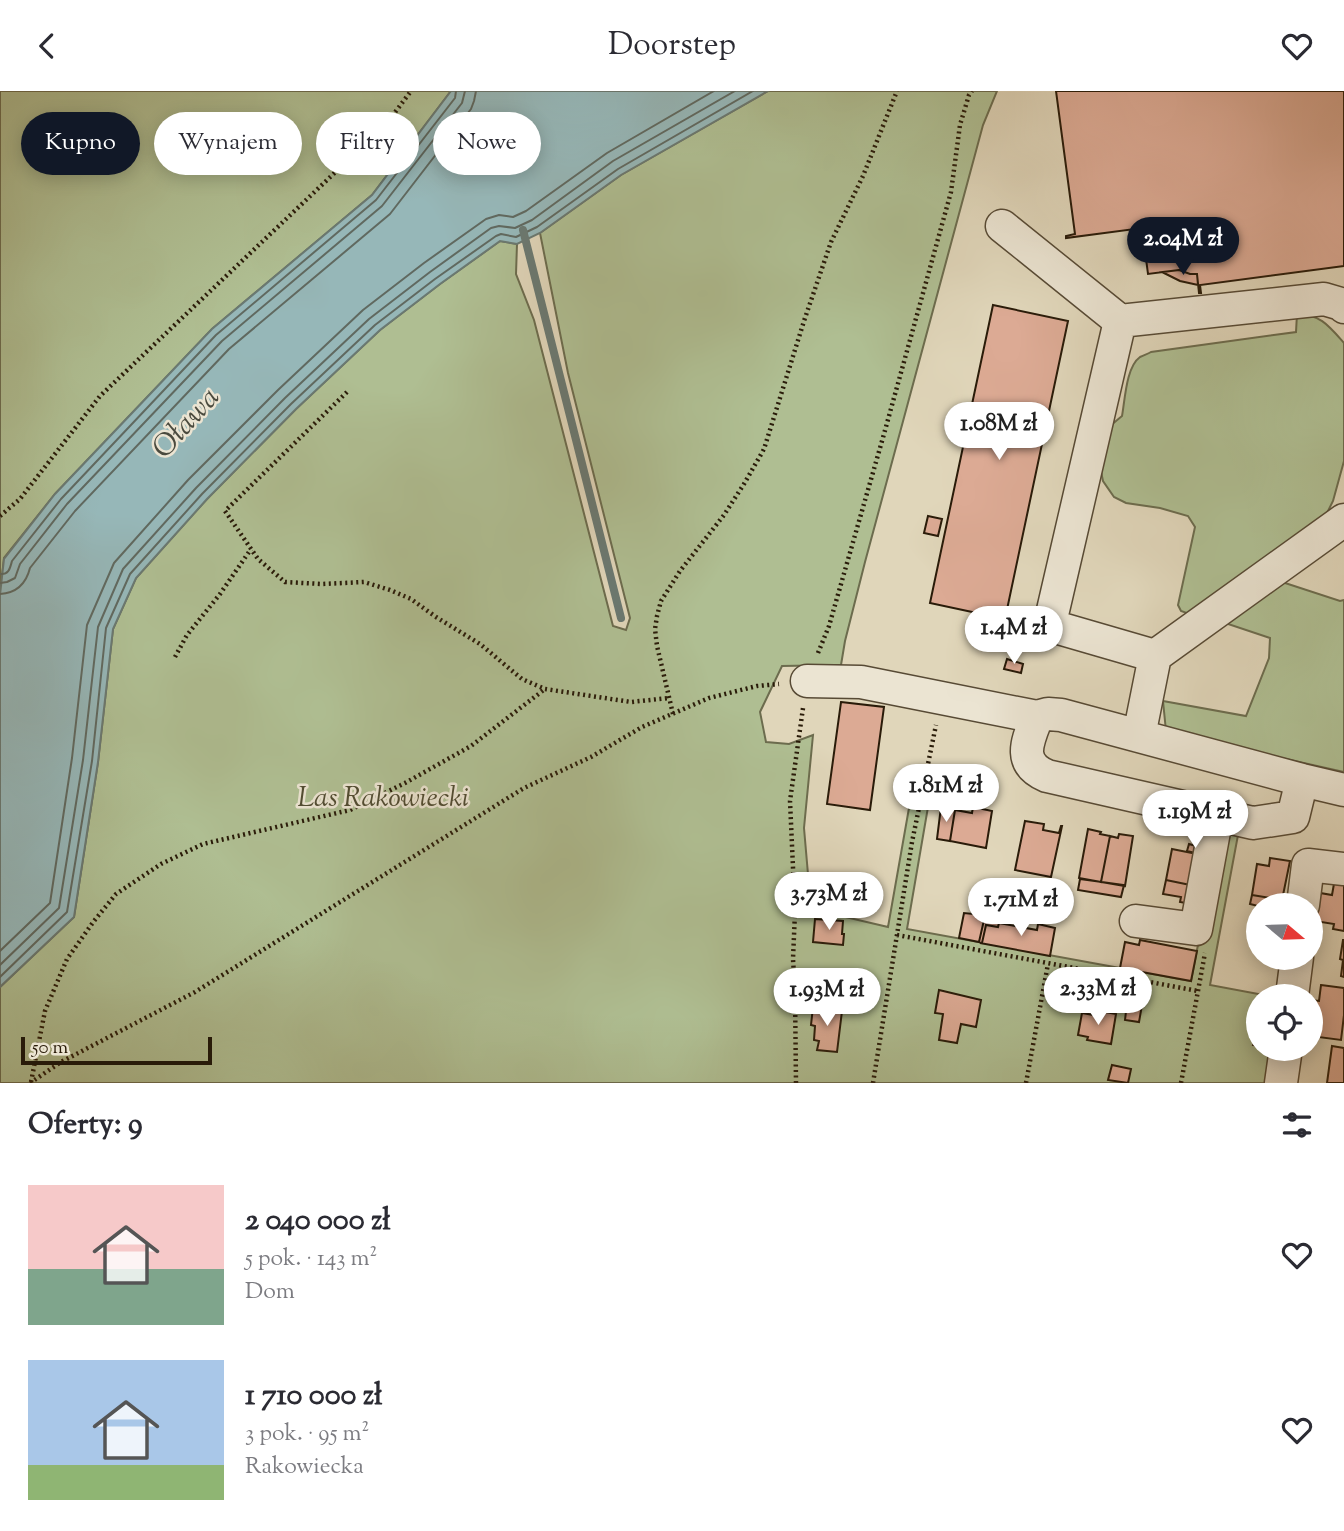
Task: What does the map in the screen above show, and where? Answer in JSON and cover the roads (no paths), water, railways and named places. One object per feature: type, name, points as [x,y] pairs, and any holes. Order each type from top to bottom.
[{"type":"street","points":[[1002,226],[1120,321],[1324,299],[1344,307]]},
{"type":"street","points":[[1120,321],[1051,619],[1055,627],[1155,656]]},
{"type":"street","points":[[1139,736],[1155,656],[1344,520]]},
{"type":"street","points":[[807,681],[861,682],[1037,717],[1061,715],[1344,790]]},
{"type":"street","points":[[1037,717],[1026,749],[1037,771],[1047,776],[1253,823],[1293,817],[1302,780]]},
{"type":"street","points":[[1136,921],[1196,929],[1217,815]]},
{"type":"street","points":[[1304,893],[1308,865],[1344,869]]},
{"type":"street","points":[[1281,1083],[1284,1061]]},
{"type":"water","name":"Oława","points":[[451,91],[768,91],[621,175],[540,233],[517,244],[500,241],[380,330],[296,409],[207,499],[136,578],[113,629],[98,762],[74,917],[0,987],[0,595],[4,559],[55,494],[212,329],[372,195],[387,175],[419,175],[419,133],[433,115],[433,175],[541,175],[541,112],[435,112]]},
{"type":"waterway","points":[[523,230],[621,618]]},
{"type":"park label","name":"Las Rakowiecki","points":[[383,796]]}]
